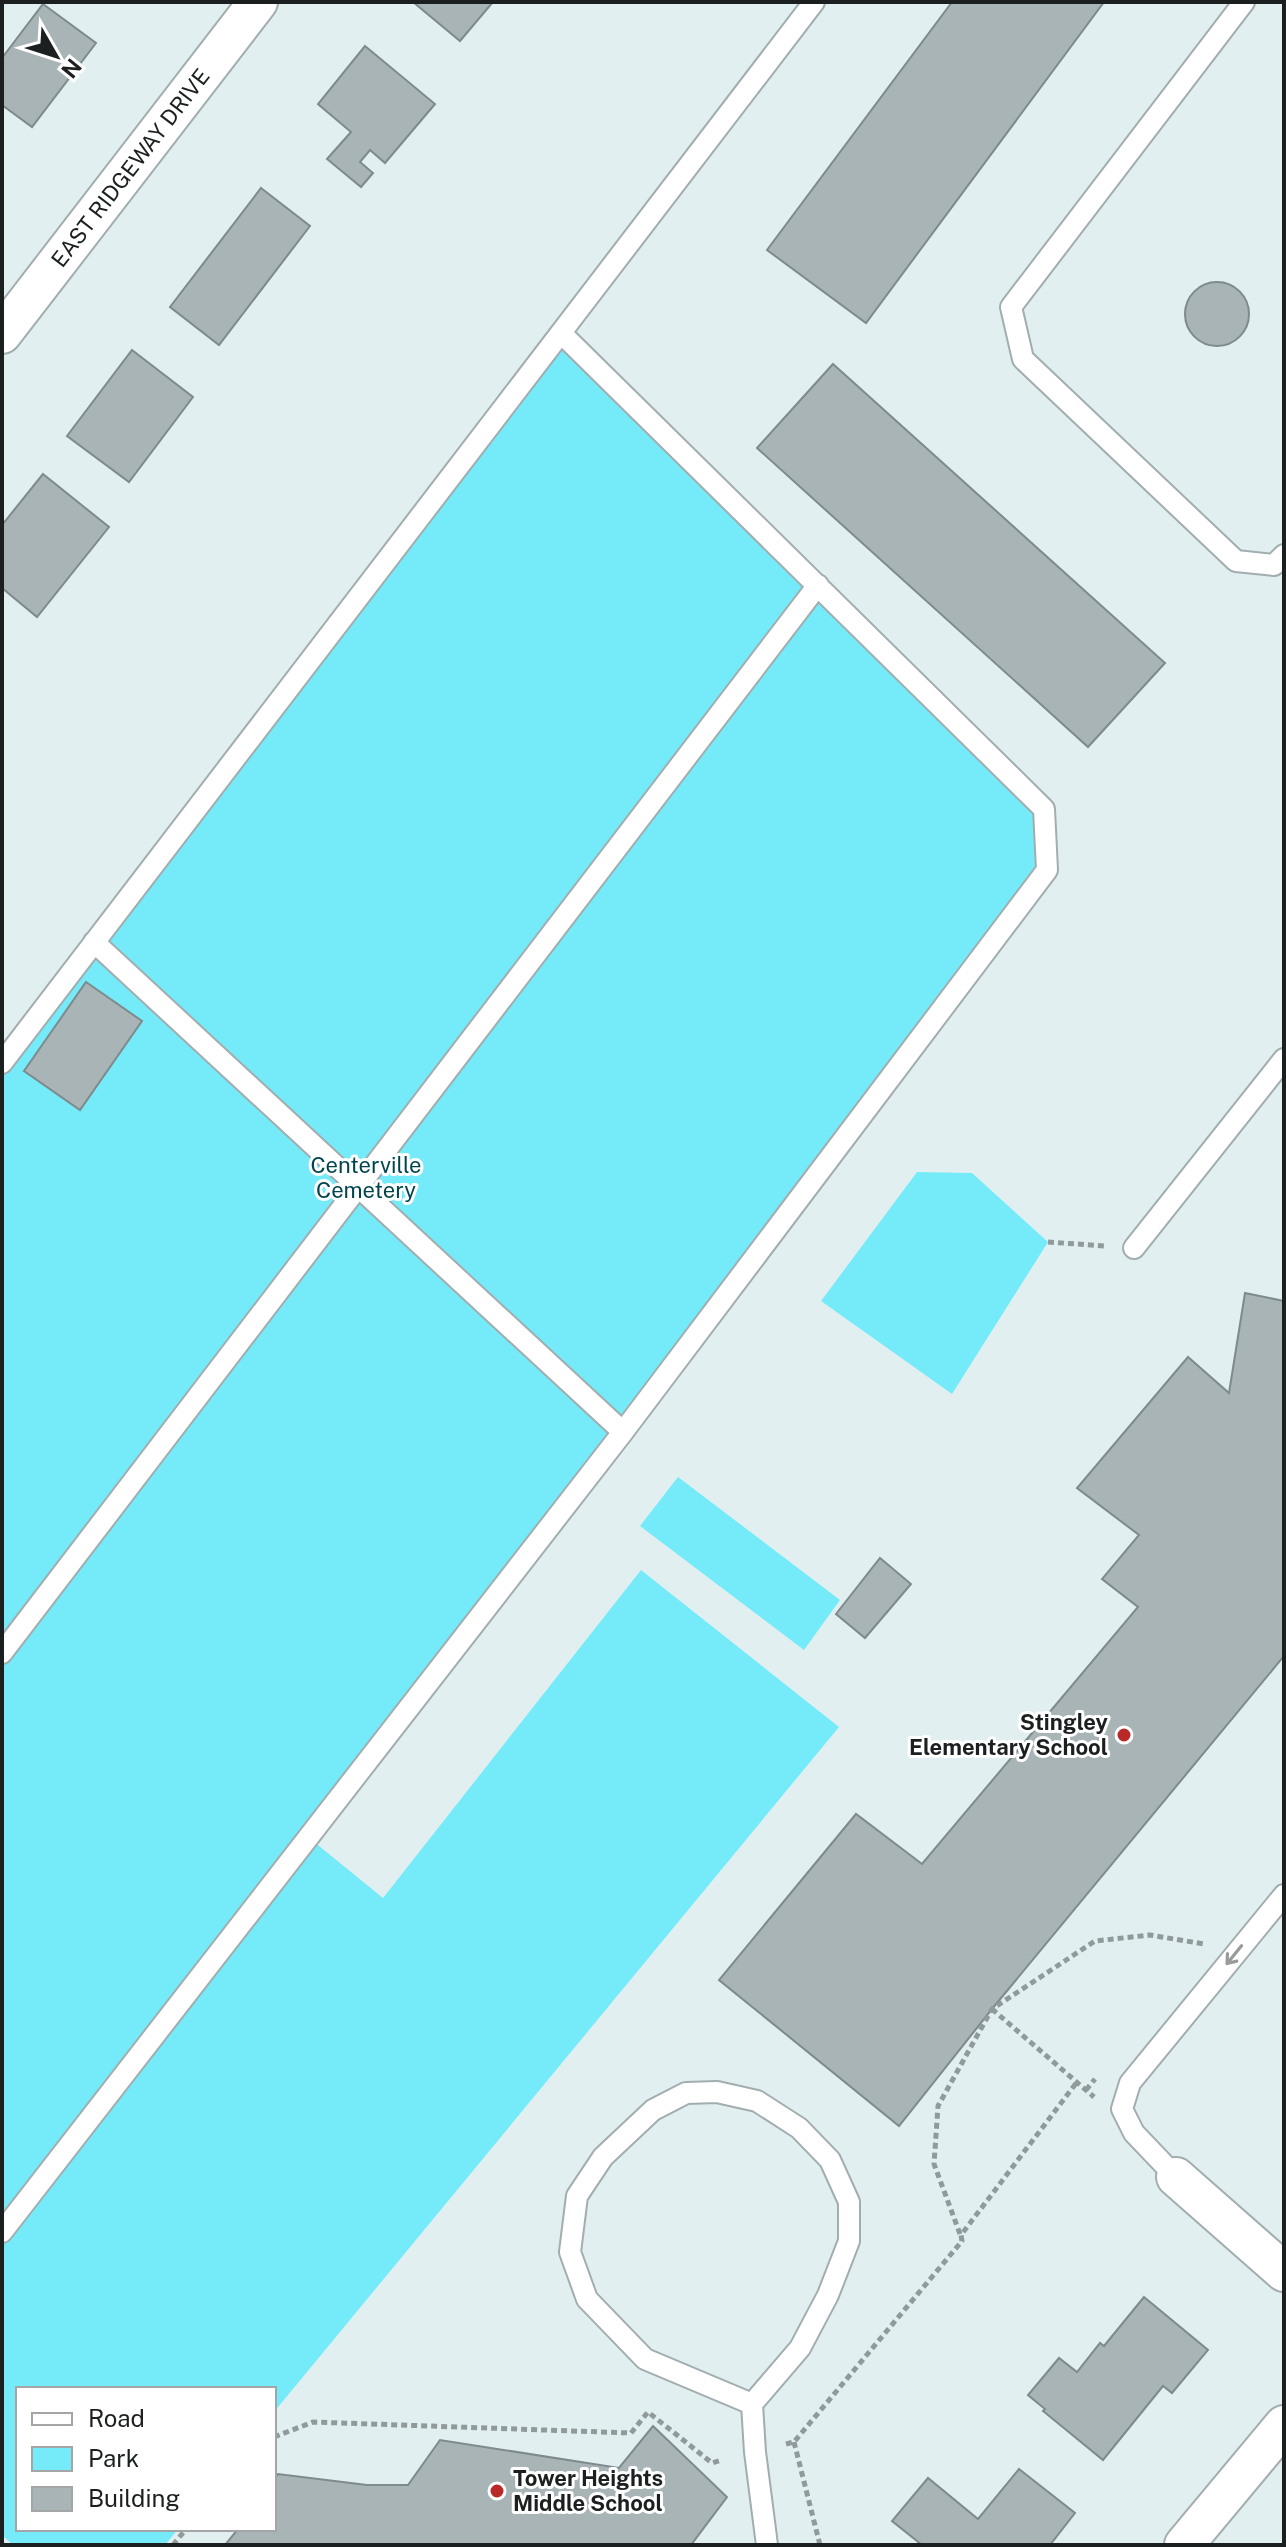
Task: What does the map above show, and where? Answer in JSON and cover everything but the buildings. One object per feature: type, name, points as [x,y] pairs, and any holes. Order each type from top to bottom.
[{"type":"street","name":"EAST RIDGEWAY DRIVE","points":[[2,334],[258,2]]},
{"type":"street","points":[[1176,2177],[1284,2272]]},
{"type":"street","points":[[1184,2545],[1284,2425]]},
{"type":"lane","points":[[2,1063],[814,2]]},
{"type":"lane","points":[[1244,2],[1011,307],[1023,359],[1236,561],[1274,565],[1284,555]]},
{"type":"lane","points":[[2,2232],[623,1432],[1047,870],[1044,809],[561,333]]},
{"type":"lane","points":[[2,1653],[818,585]]},
{"type":"lane","points":[[94,942],[623,1432]]},
{"type":"lane","points":[[1134,1248],[1284,1059]]},
{"type":"lane","points":[[1176,2177],[1134,2133],[1122,2109],[1130,2083],[1284,1895]]},
{"type":"lane","points":[[752,2404],[645,2359],[587,2299],[570,2252],[577,2196],[603,2157],[653,2110],[686,2093],[717,2092],[757,2101],[799,2128],[830,2160],[849,2202],[849,2241],[828,2295],[800,2348],[752,2404],[767,2545]]},
{"type":"path","points":[[1048,1242],[1134,1248]]},
{"type":"path","points":[[961,2235],[934,2164],[938,2106],[992,2009],[1095,1941],[1150,1935],[1210,1945],[1200,1957]]},
{"type":"path","points":[[992,2009],[1134,2133]]},
{"type":"path","points":[[1086,2090],[1097,2078]]},
{"type":"path","points":[[794,2442],[820,2545]]},
{"type":"green space","name":"Centerville Cemetery","points":[[561,333],[1044,809],[1047,870],[308,1837],[383,1898],[641,1570],[839,1727],[276,2410],[276,2387],[16,2387],[16,2531],[176,2531],[165,2545],[13,2545],[2,2535],[2,1063]]},
{"type":"green space","points":[[917,1172],[972,1173],[1048,1242],[952,1394],[821,1301]]},
{"type":"green space","points":[[678,1477],[840,1600],[804,1650],[640,1526]]},
{"type":"place","name":"Stingley Elementary School","points":[[1124,1735]]},
{"type":"place","name":"Tower Heights Middle School","points":[[497,2491]]}]
